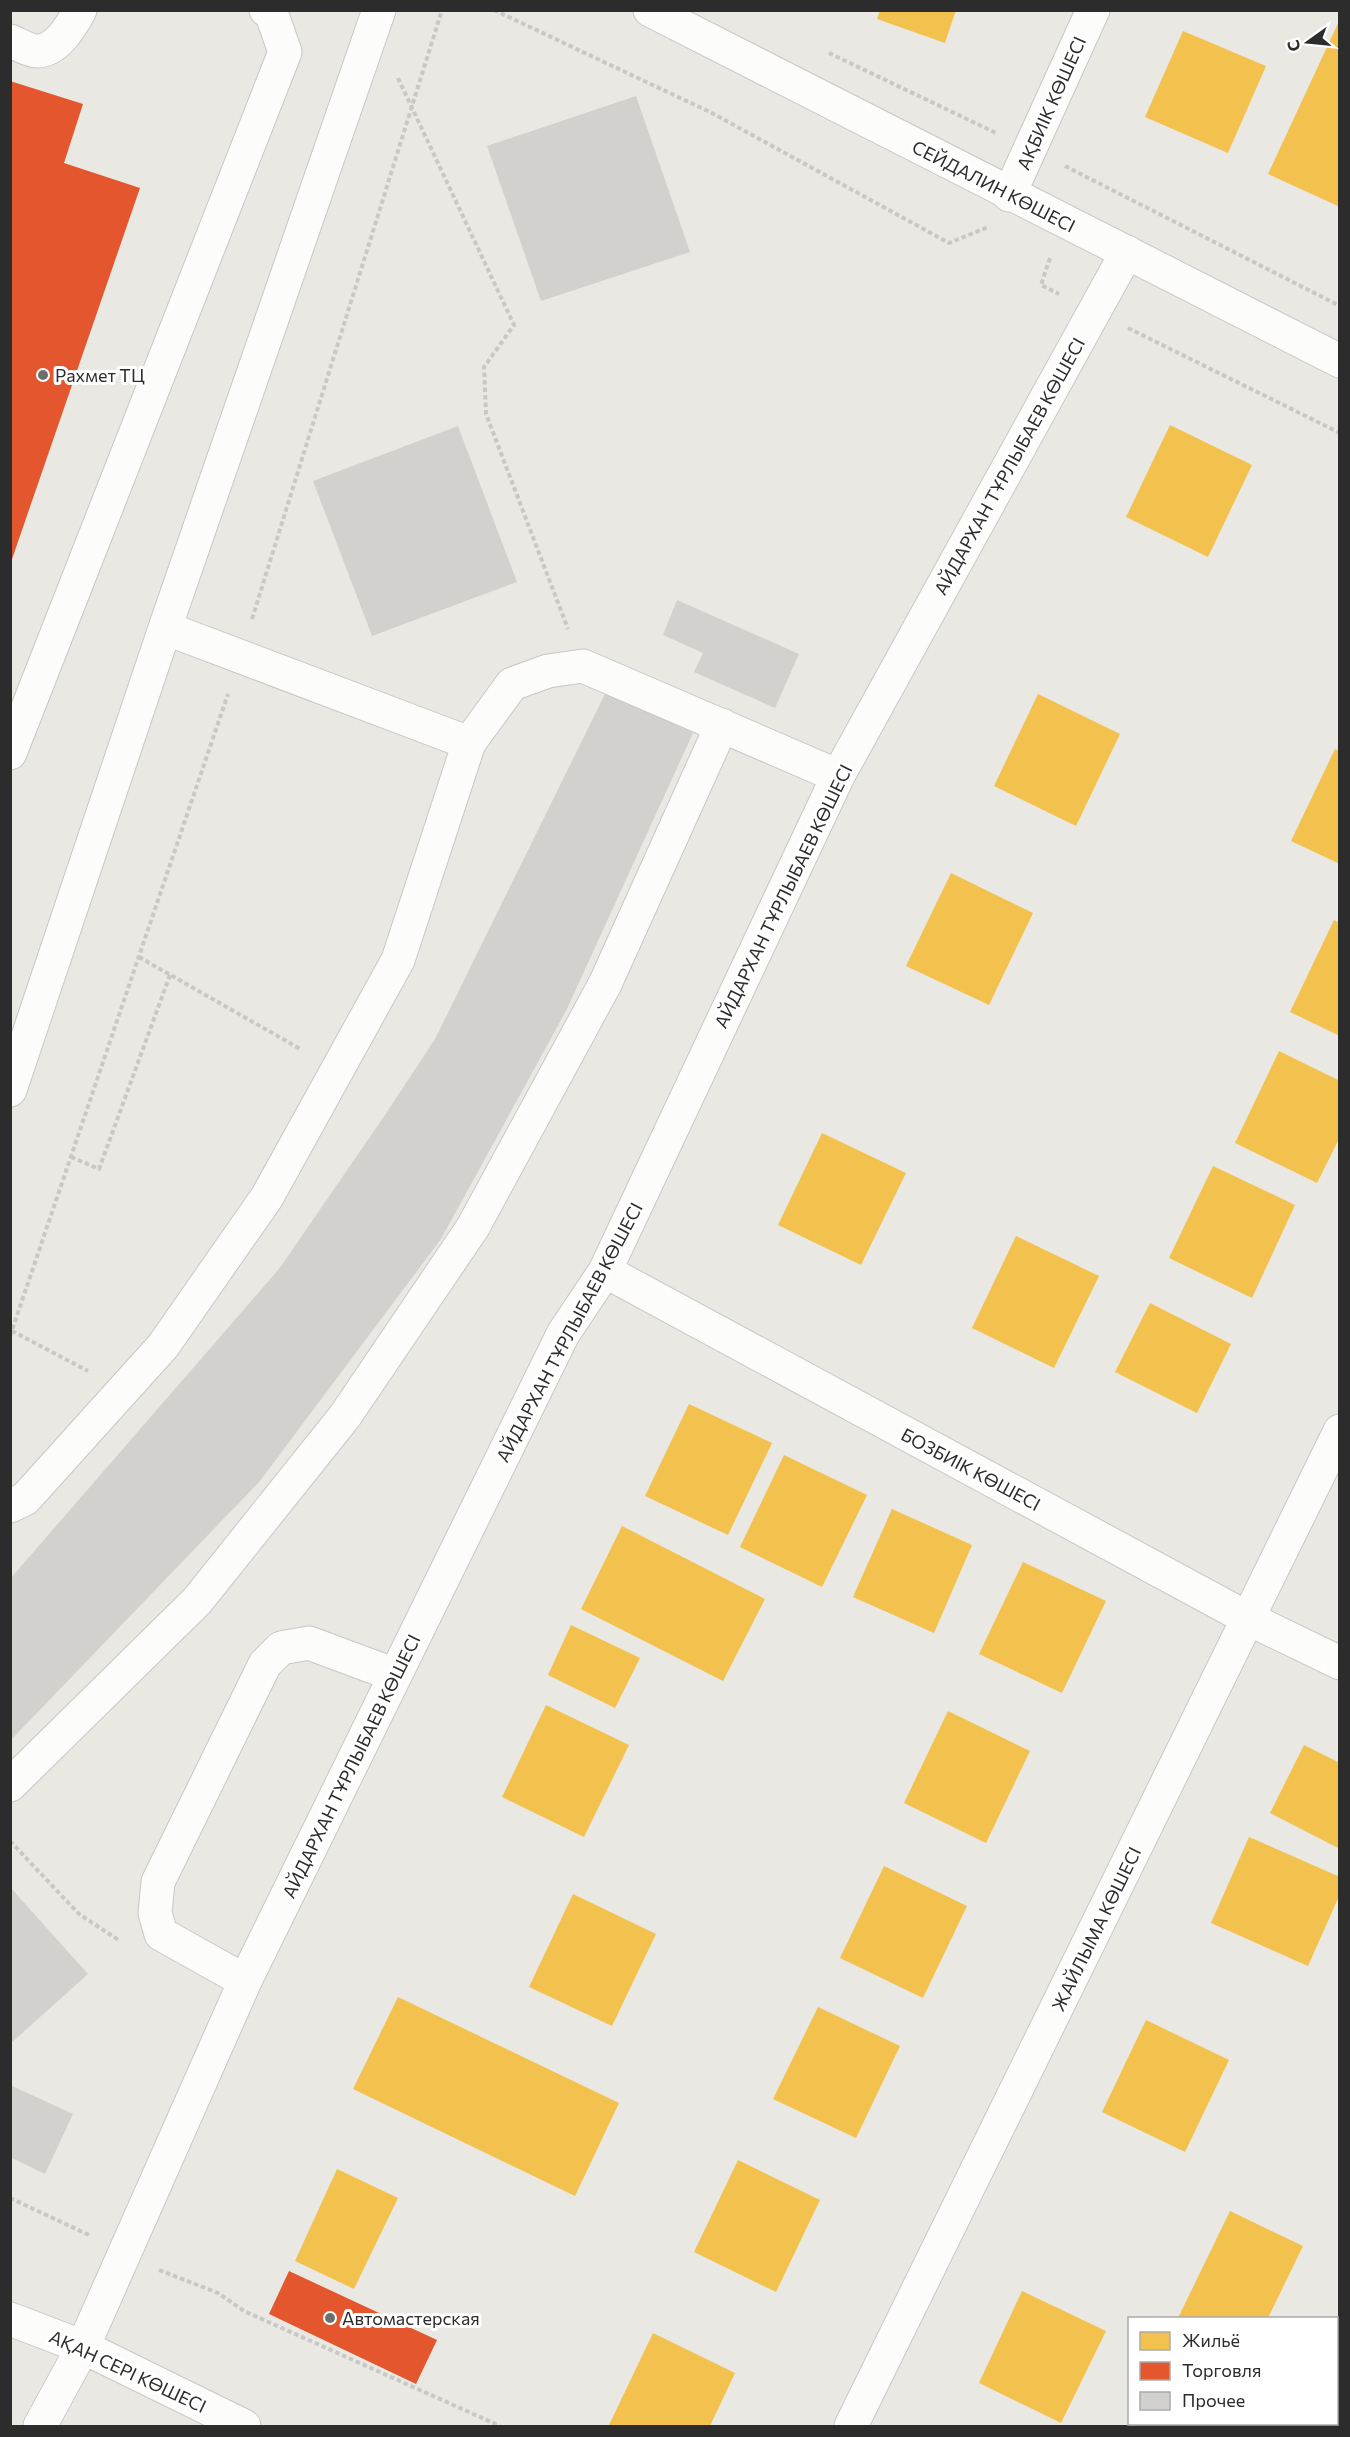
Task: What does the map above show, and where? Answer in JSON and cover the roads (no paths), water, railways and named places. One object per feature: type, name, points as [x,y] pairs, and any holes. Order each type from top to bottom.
[{"type":"street","points":[[10,41],[36,52],[52,47],[64,35],[80,10]]},
{"type":"street","points":[[10,753],[285,52],[271,12],[266,10]]},
{"type":"street","name":"СЕЙДАЛИН КӨШЕСІ","points":[[650,10],[1004,209],[1127,252],[1340,361]]},
{"type":"street","name":"АҚБИІК КӨШЕСІ","points":[[1004,209],[1092,10]]},
{"type":"street","points":[[10,1090],[165,628],[376,20]]},
{"type":"street","name":"АЙДАРХАН ТҰРЛЫБАЕВ КӨШЕСІ","points":[[40,2427],[83,2347],[244,1981],[564,1334],[605,1271],[838,776],[1127,252]]},
{"type":"street","points":[[165,628],[469,743]]},
{"type":"street","points":[[10,1506],[25,1499],[163,1346],[267,1197],[398,960],[469,743],[512,684],[548,671],[583,666],[838,776]]},
{"type":"street","points":[[10,1785],[197,1601],[345,1416],[473,1227],[605,984],[722,725]]},
{"type":"street","name":"БОЗБИІК КӨШЕСІ","points":[[605,1271],[1249,1619],[1340,1663]]},
{"type":"street","name":"ЖАЙЛЫМА КӨШЕСІ","points":[[851,2427],[1340,1431]]},
{"type":"street","points":[[244,1981],[161,1934],[155,1912],[158,1882],[265,1664],[281,1648],[309,1643],[395,1675]]},
{"type":"street","name":"АҚАН СЕРІ КӨШЕСІ","points":[[10,2319],[83,2347],[244,2427]]},
{"type":"place","name":"Рахмет ТЦ","points":[[43,375]]},
{"type":"place","name":"Автомастерская","points":[[330,2318]]}]
